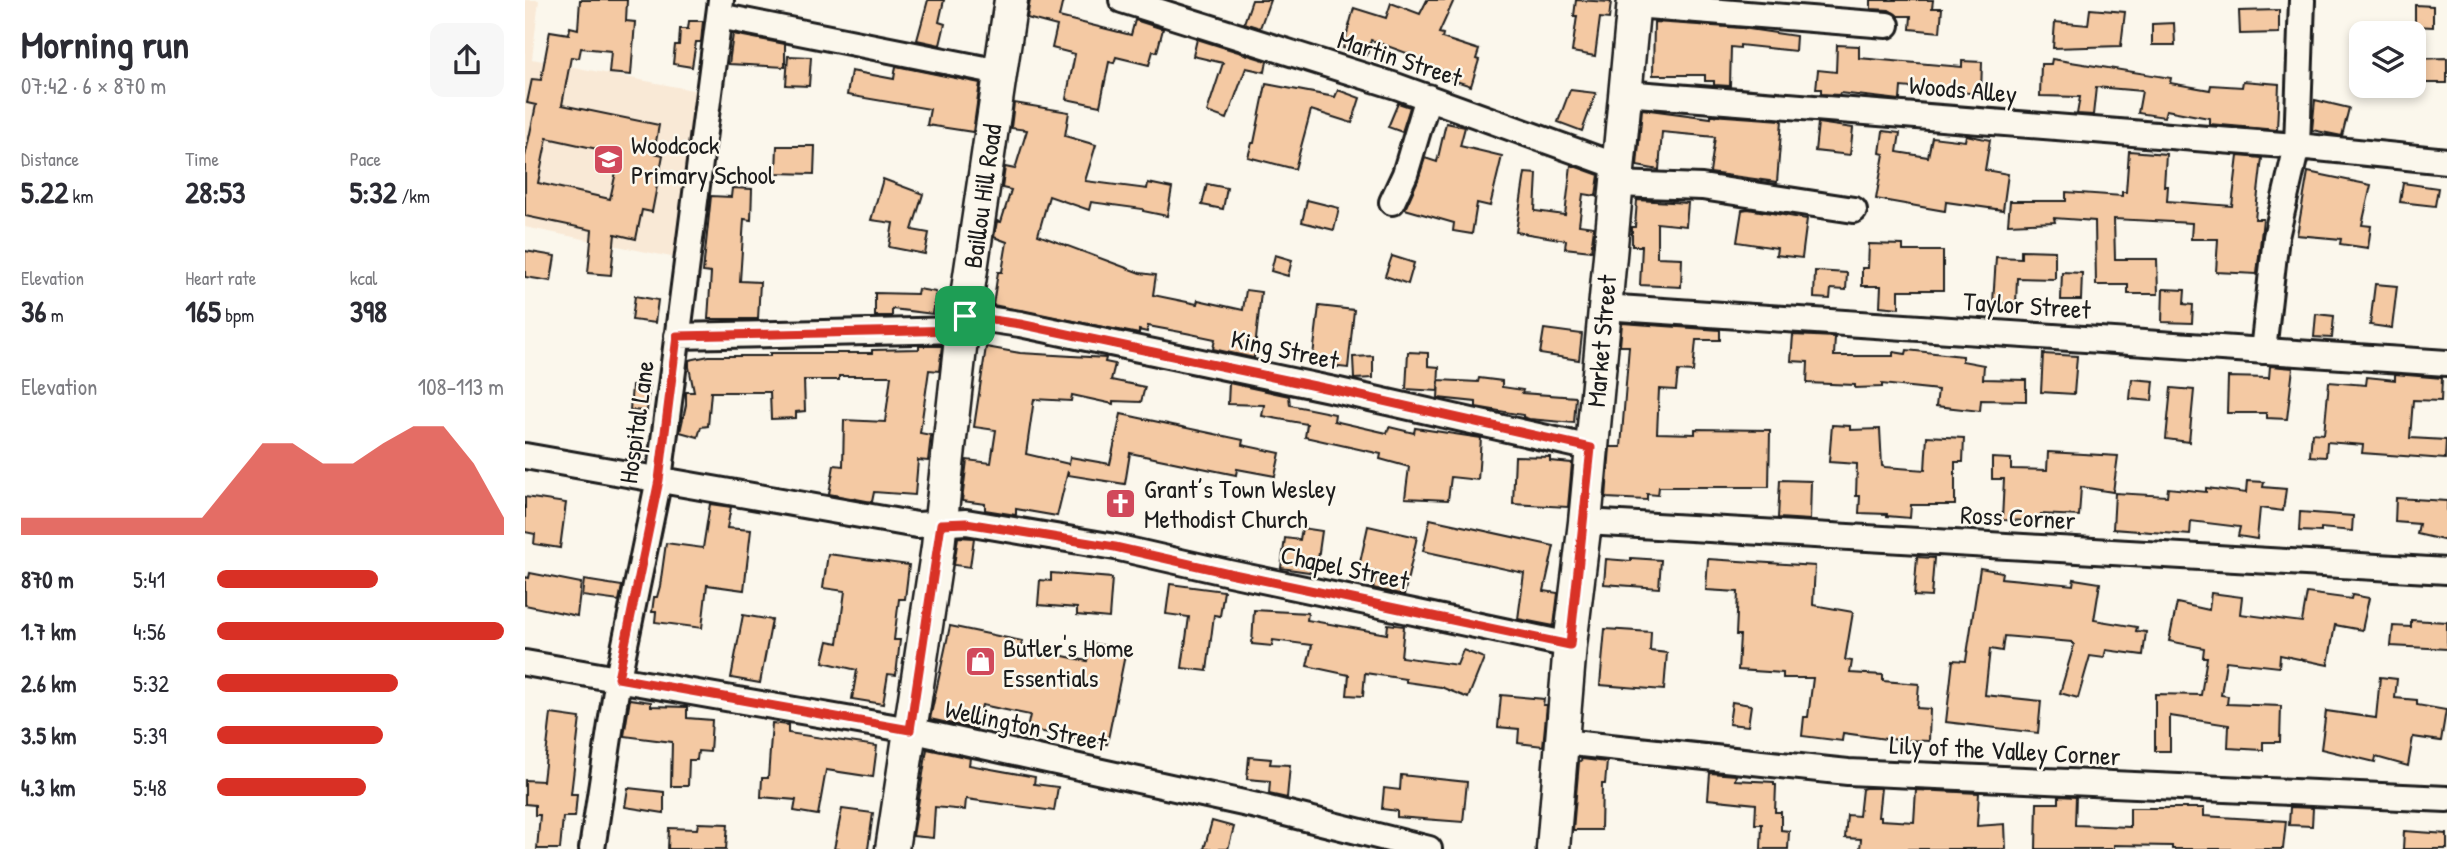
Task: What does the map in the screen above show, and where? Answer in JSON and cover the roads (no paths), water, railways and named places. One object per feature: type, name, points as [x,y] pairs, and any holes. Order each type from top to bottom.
[{"type":"main road","name":"Baillou Hill Road","points":[[892,849],[941,524],[964,323],[1011,0]]},
{"type":"main road","name":"Market Street","points":[[1553,849],[1570,645],[1585,523],[1603,307],[1634,3]]},
{"type":"street","name":"Martin Street","points":[[1122,0],[1187,18],[1428,97],[1617,175],[1854,211]]},
{"type":"street","points":[[2263,351],[2276,237],[2297,146],[2302,0]]},
{"type":"street","points":[[1634,3],[1887,25]]},
{"type":"street","points":[[720,8],[1000,72]]},
{"type":"street","name":"Hospital Lane","points":[[592,849],[618,678],[659,480],[720,8]]},
{"type":"street","name":"Woods Alley","points":[[1624,93],[2297,146],[2447,161]]},
{"type":"street","points":[[1392,202],[1405,174],[1428,97]]},
{"type":"street","name":"Taylor Street","points":[[1603,307],[2447,363]]},
{"type":"street","name":"King Street","points":[[677,336],[964,323],[1020,324],[1339,391],[1591,448]]},
{"type":"street","name":"Chapel Street","points":[[525,456],[917,526],[966,523],[1115,547],[1570,645]]},
{"type":"street","name":"Ross Corner","points":[[1585,523],[2447,571]]},
{"type":"street","name":"Wellington Street","points":[[525,663],[910,730],[1257,806],[1429,849]]},
{"type":"street","name":"Lily of the Valley Corner","points":[[1562,742],[1848,772],[2447,799]]},
{"type":"place","name":"Woodcock Primary School","points":[[608,159]]},
{"type":"place","name":"Grant’s Town Wesley Methodist Church","points":[[1121,503]]},
{"type":"place","name":"Butler's Home Essentials","points":[[980,662]]}]
